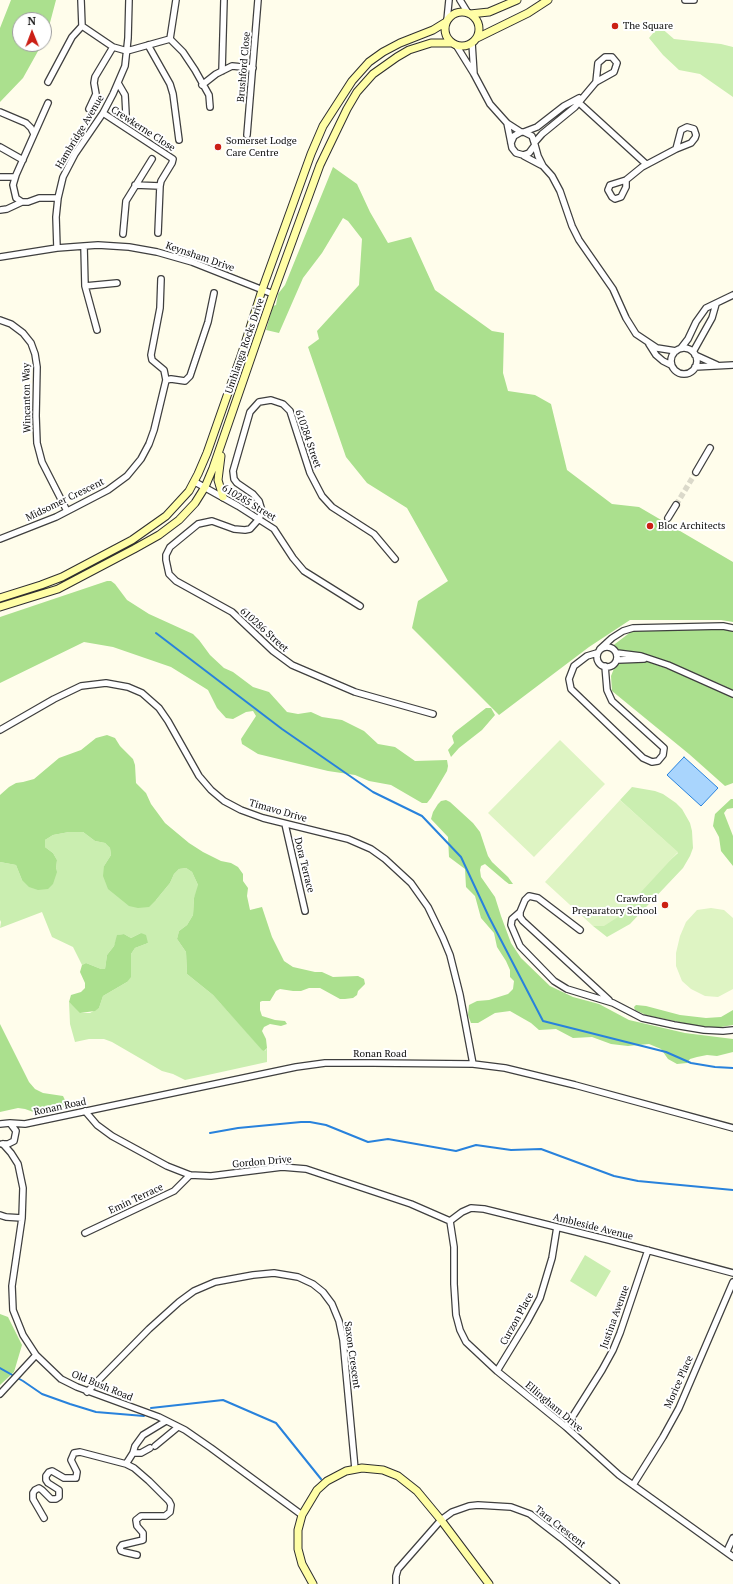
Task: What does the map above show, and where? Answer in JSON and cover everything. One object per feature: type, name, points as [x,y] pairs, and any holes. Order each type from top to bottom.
[{"type":"main road","points":[[517,0],[489,12],[469,14],[457,13],[447,21],[445,34],[454,44],[466,46],[474,40],[528,13],[548,0]]},
{"type":"main road","points":[[469,14],[478,24],[479,31],[474,40]]},
{"type":"main road","name":"Umhlanga Rocks Drive","points":[[0,598],[62,577],[132,540],[166,516],[189,491],[195,482],[207,453],[262,290],[311,154],[323,126],[352,81],[369,62],[378,55],[400,43],[433,30],[447,21]]},
{"type":"main road","name":"Umhlanga Rocks Drive","points":[[0,607],[58,589],[159,535],[179,520],[194,503],[205,487],[225,436],[273,294],[320,165],[347,109],[357,92],[373,74],[409,50],[431,43],[454,44]]},
{"type":"main road","points":[[223,497],[219,484],[218,472],[225,436]]},
{"type":"main road","points":[[313,1584],[302,1564],[298,1549],[298,1530],[302,1515],[317,1490],[327,1481],[337,1475],[355,1469],[376,1469],[398,1476],[423,1497],[489,1584]]},
{"type":"street","points":[[48,82],[72,37],[82,26],[81,0]]},
{"type":"street","name":"Hambridge Avenue","points":[[57,248],[56,217],[58,198],[63,177],[75,154],[103,113],[125,66],[129,0]]},
{"type":"street","points":[[170,40],[176,0]]},
{"type":"street","points":[[222,71],[224,0]]},
{"type":"street","name":"Brushford Close","points":[[247,135],[258,0]]},
{"type":"street","points":[[447,21],[449,0]]},
{"type":"street","points":[[460,0],[469,14]]},
{"type":"street","points":[[685,0],[694,0]]},
{"type":"street","points":[[82,26],[113,47],[127,51],[170,40]]},
{"type":"street","points":[[170,40],[183,52],[209,95],[210,107]]},
{"type":"street","points":[[474,40],[474,74]]},
{"type":"street","points":[[454,44],[474,74],[479,86],[490,104],[506,123],[532,136],[538,156],[543,166]]},
{"type":"street","points":[[148,45],[170,84],[173,94],[179,140]]},
{"type":"street","points":[[89,109],[96,94],[94,83],[95,77],[113,47]]},
{"type":"street","points":[[523,155],[532,151],[535,143],[596,82],[615,71],[617,63],[612,57],[605,57],[598,63],[596,82]]},
{"type":"street","points":[[202,85],[232,66],[253,68]]},
{"type":"street","points":[[118,83],[125,94],[126,114]]},
{"type":"street","points":[[511,143],[514,136],[537,127],[564,106],[578,101]]},
{"type":"street","points":[[578,101],[646,164]]},
{"type":"street","points":[[22,202],[14,194],[13,185],[15,177],[48,103]]},
{"type":"street","points":[[0,112],[26,123],[32,128],[34,134]]},
{"type":"street","name":"Crewkerne Close","points":[[103,113],[172,157],[174,160],[161,181],[160,186]]},
{"type":"street","points":[[506,123],[514,151],[531,158],[543,166],[552,176],[560,191],[572,226],[579,240],[613,289],[626,318],[636,334],[657,348],[678,350],[689,349],[719,366]]},
{"type":"street","points":[[0,147],[23,160]]},
{"type":"street","points":[[626,180],[646,164],[676,149]]},
{"type":"street","points":[[123,234],[126,201],[152,159]]},
{"type":"street","points":[[0,177],[15,177]]},
{"type":"street","points":[[135,185],[160,186],[158,233]]},
{"type":"street","points":[[0,210],[39,198],[58,198]]},
{"type":"street","name":"Keynsham Drive","points":[[0,257],[57,248],[98,245],[129,247],[162,253],[192,262],[273,294]]},
{"type":"street","points":[[84,246],[85,286],[97,330]]},
{"type":"street","points":[[161,279],[160,308],[151,355],[152,360],[165,372],[166,380],[171,379],[185,381],[190,376],[208,322],[214,293]]},
{"type":"street","points":[[85,286],[117,283]]},
{"type":"street","points":[[671,365],[671,357],[690,336],[701,314],[706,308],[733,295]]},
{"type":"street","points":[[695,367],[696,359],[694,353],[712,318],[716,304]]},
{"type":"street","name":"Wincanton Way","points":[[0,320],[11,324],[23,333],[33,348],[37,367],[37,443],[42,462],[67,511]]},
{"type":"street","points":[[649,344],[656,355],[683,374],[688,373],[695,367],[733,365]]},
{"type":"street","name":"Midsomer Crescent","points":[[0,539],[42,523],[92,499],[116,485],[127,476],[137,463],[151,438],[166,380]]},
{"type":"street","name":"610284 Street","points":[[259,520],[262,511],[259,501],[253,494],[237,483],[234,479],[233,471],[250,412],[259,402],[263,400],[273,400],[283,404],[290,411],[310,472],[322,496],[342,514],[374,534],[395,559]]},
{"type":"street","points":[[696,472],[710,448]]},
{"type":"street","name":"610285 Street","points":[[195,482],[223,497],[276,530],[293,558],[304,571],[360,606]]},
{"type":"street","points":[[668,518],[676,505]]},
{"type":"street","name":"610286 Street","points":[[259,520],[250,529],[245,530],[234,529],[212,521],[198,524],[175,542],[168,551],[166,565],[169,574],[176,581],[232,612],[278,655],[292,665],[355,692],[433,714]]},
{"type":"street","points":[[608,666],[598,662],[599,651],[608,640],[623,631],[633,628],[722,626],[733,628]]},
{"type":"street","points":[[611,647],[616,635]]},
{"type":"street","points":[[608,666],[606,681],[607,690],[612,701],[661,744],[664,750],[660,759],[655,762],[646,760],[571,689],[569,679],[574,666],[587,656],[604,647],[611,647],[617,653],[618,660]]},
{"type":"street","points":[[617,653],[636,655],[668,665],[733,694]]},
{"type":"street","points":[[608,666],[618,660],[647,658]]},
{"type":"street","name":"Timavo Drive","points":[[0,730],[80,686],[106,683],[128,688],[147,697],[159,708],[200,776],[218,796],[241,810],[284,824],[331,834],[360,844],[385,859],[411,883],[428,907],[444,938],[460,995],[473,1064]]},
{"type":"street","name":"Dora Terrace","points":[[284,824],[305,911]]},
{"type":"street","points":[[580,930],[550,906],[533,896],[526,898],[520,912],[514,917],[511,923],[518,942],[524,950],[554,981],[567,989],[613,1003],[642,1018],[704,1030],[723,1032],[733,1030]]},
{"type":"street","points":[[520,912],[520,917],[523,921],[588,982],[613,1003]]},
{"type":"street","name":"Ronan Road","points":[[0,1124],[25,1124],[311,1064],[473,1064],[504,1068],[538,1075],[733,1128]]},
{"type":"street","name":"Gordon Drive","points":[[85,1111],[97,1125],[112,1136],[167,1166],[190,1175],[211,1176],[282,1167],[306,1169],[411,1204],[450,1220]]},
{"type":"street","points":[[10,1123],[16,1131],[11,1153]]},
{"type":"street","name":"Ronan Road","points":[[16,1131],[25,1124]]},
{"type":"street","points":[[2,1144],[8,1144],[14,1141]]},
{"type":"street","name":"Old Bush Road","points":[[2,1144],[11,1153],[18,1164],[22,1188],[22,1218],[12,1286],[13,1310],[23,1335],[36,1355],[61,1379],[88,1392],[178,1426],[211,1448],[302,1515]]},
{"type":"street","name":"Emin Terrace","points":[[85,1233],[174,1191],[190,1175]]},
{"type":"street","name":"Ambleside Avenue","points":[[450,1220],[462,1212],[471,1208],[476,1208],[648,1250],[733,1273]]},
{"type":"street","points":[[0,1215],[22,1218]]},
{"type":"street","name":"Ellingham Drive","points":[[450,1220],[454,1247],[455,1302],[460,1330],[466,1342],[497,1371],[566,1427],[605,1463],[733,1557]]},
{"type":"street","name":"Curzon Place","points":[[497,1371],[540,1298],[548,1274],[557,1228]]},
{"type":"street","name":"Justina Avenue","points":[[566,1427],[611,1355],[648,1250]]},
{"type":"street","name":"Saxon Crescent","points":[[88,1392],[149,1329],[179,1302],[194,1291],[215,1282],[253,1275],[274,1273],[298,1277],[313,1284],[323,1292],[332,1304],[339,1321],[343,1340],[355,1469]]},
{"type":"street","name":"Morice Place","points":[[633,1485],[679,1408],[733,1282]]},
{"type":"street","points":[[0,1394],[36,1355]]},
{"type":"street","points":[[126,1464],[133,1453],[135,1446],[143,1435],[166,1421]]},
{"type":"street","points":[[133,1453],[141,1452],[153,1446],[178,1426]]},
{"type":"street","points":[[44,1518],[33,1499],[33,1493],[39,1488],[51,1499],[58,1499],[60,1496],[59,1490],[47,1482],[46,1476],[52,1471],[64,1478],[76,1478],[77,1472],[71,1460],[74,1453],[80,1452],[126,1464],[149,1481],[169,1501],[171,1505],[170,1512],[165,1516],[141,1516],[136,1520],[135,1523],[143,1533],[143,1540],[122,1544],[120,1551],[137,1555]]},
{"type":"street","name":"Tara Crescent","points":[[396,1584],[398,1570],[441,1520],[457,1510],[478,1505],[505,1506],[523,1510],[544,1524],[616,1584]]},
{"type":"street","points":[[727,1552],[733,1538]]},
{"type":"green space","points":[[11,0],[56,0],[52,15],[52,12],[12,12],[12,52],[38,52],[23,78],[0,102],[0,28]]},
{"type":"green space","points":[[659,26],[674,39],[721,44],[733,47],[733,97],[700,74],[679,70],[663,55],[649,38]]},
{"type":"green space","points":[[333,167],[357,184],[370,212],[388,243],[411,237],[435,290],[492,331],[504,333],[503,373],[508,391],[535,395],[551,404],[567,470],[612,504],[639,507],[733,562],[733,622],[721,620],[630,620],[589,647],[499,715],[412,628],[418,601],[448,581],[407,508],[367,483],[346,457],[308,347],[319,339],[317,331],[359,285],[362,239],[348,221],[343,218],[322,253],[303,278],[279,333],[266,330],[273,306],[276,305],[278,294],[285,285]]},
{"type":"green space","points":[[107,581],[111,581],[115,584],[127,600],[149,614],[193,634],[210,655],[224,668],[233,672],[253,687],[269,692],[287,712],[298,714],[311,712],[322,717],[342,720],[364,731],[378,744],[395,747],[415,761],[447,760],[447,771],[431,798],[427,803],[422,803],[391,785],[369,781],[355,775],[328,771],[258,754],[242,744],[241,739],[256,716],[253,711],[246,712],[233,719],[226,718],[217,708],[208,690],[171,667],[113,647],[84,642],[0,683],[0,617]]},
{"type":"green space","points":[[724,628],[733,631],[733,690],[718,683],[611,647],[632,631]]},
{"type":"green space","points":[[643,660],[720,688],[733,695],[733,783],[725,786],[689,754],[612,691],[611,676],[615,666],[621,662]]},
{"type":"green space","points":[[486,708],[491,708],[495,715],[482,730],[459,748],[451,757],[448,750],[454,743],[452,736]]},
{"type":"green space","points":[[107,735],[115,738],[120,746],[133,759],[135,765],[136,783],[146,793],[151,804],[165,823],[189,843],[203,852],[238,867],[243,874],[243,881],[248,888],[247,896],[250,910],[262,907],[272,937],[284,961],[293,967],[322,972],[333,977],[358,976],[364,979],[365,984],[358,991],[357,995],[353,998],[340,999],[320,988],[309,988],[301,991],[280,989],[276,991],[270,1001],[260,1002],[262,1016],[285,1021],[287,1024],[281,1026],[270,1024],[264,1027],[262,1031],[266,1039],[267,1048],[264,1051],[213,995],[187,974],[186,952],[177,939],[179,931],[187,925],[193,915],[194,898],[198,885],[192,872],[186,868],[179,869],[174,874],[170,883],[149,907],[138,908],[129,906],[108,889],[103,876],[104,866],[111,855],[110,848],[105,843],[95,841],[83,832],[69,832],[53,835],[45,840],[45,847],[53,853],[57,860],[57,872],[53,884],[48,889],[38,890],[29,887],[22,880],[16,865],[0,862],[0,795],[16,783],[34,779],[59,758],[81,750],[96,738]]},
{"type":"green space","points":[[560,740],[605,784],[534,857],[488,813]]},
{"type":"green space","points":[[632,787],[663,794],[682,809],[690,823],[693,848],[683,868],[630,924],[607,937],[593,926],[597,926],[678,853],[620,800]]},
{"type":"green space","points":[[731,799],[733,799],[733,808],[727,809],[724,813],[733,836],[733,866],[721,851],[719,837],[713,826],[715,814]]},
{"type":"green space","points":[[446,800],[473,823],[480,832],[488,856],[513,884],[509,884],[485,864],[481,866],[481,877],[495,897],[511,943],[521,958],[550,986],[573,997],[599,1004],[629,1020],[685,1033],[733,1039],[733,1052],[717,1056],[707,1055],[697,1057],[690,1059],[687,1063],[677,1064],[668,1059],[661,1049],[649,1044],[628,1046],[611,1044],[592,1037],[573,1038],[556,1029],[539,1030],[531,1023],[510,1011],[495,1013],[478,1023],[471,1023],[468,1015],[469,1005],[477,1001],[489,1000],[508,994],[513,989],[514,981],[510,977],[510,970],[506,961],[497,947],[494,933],[481,918],[475,896],[466,887],[465,869],[449,857],[448,837],[431,819],[438,804],[441,801]]},
{"type":"green space","points":[[620,800],[678,852],[618,917],[604,926],[593,926],[545,882]]},
{"type":"green space","points":[[69,832],[83,832],[95,841],[105,843],[110,848],[111,855],[104,866],[156,900],[179,869],[186,868],[192,872],[198,885],[198,890],[194,898],[193,915],[187,925],[179,931],[177,939],[186,952],[187,974],[213,995],[262,1049],[265,1051],[267,1048],[267,1062],[185,1080],[173,1074],[162,1071],[112,1042],[104,1039],[89,1039],[75,1042],[70,1024],[69,1002],[81,1013],[90,1013],[99,1008],[103,996],[127,982],[131,954],[135,948],[148,943],[141,933],[131,938],[124,934],[118,935],[114,946],[107,955],[105,969],[101,969],[86,963],[82,965],[73,947],[52,937],[42,912],[0,928],[0,862],[16,865],[22,880],[56,869],[57,860],[53,853],[45,847],[45,840],[53,835]]},
{"type":"green space","points":[[711,908],[724,910],[733,918],[733,989],[718,997],[705,996],[691,989],[682,981],[676,966],[676,953],[680,936],[686,922],[697,910]]},
{"type":"green space","points":[[141,933],[146,935],[148,943],[135,948],[131,954],[131,977],[127,982],[103,996],[99,1008],[95,1011],[80,1013],[69,1002],[71,995],[81,992],[85,988],[85,983],[80,972],[82,965],[86,963],[101,969],[105,969],[107,955],[114,946],[117,935],[124,934],[131,938]]},
{"type":"green space","points":[[636,1005],[646,1006],[680,1015],[706,1018],[721,1017],[733,1010],[733,1025],[703,1027],[646,1015],[635,1010],[634,1007]]},
{"type":"green space","points":[[0,1024],[29,1082],[35,1089],[43,1093],[63,1096],[66,1102],[64,1109],[39,1114],[18,1108],[0,1112]]},
{"type":"green space","points":[[585,1255],[611,1271],[596,1297],[570,1281]]},
{"type":"green space","points":[[0,1314],[8,1317],[22,1345],[14,1372],[0,1385]]},
{"type":"water","points":[[684,757],[718,788],[701,806],[667,775]]},
{"type":"waterway","points":[[156,633],[282,729],[373,792],[422,816],[461,857],[489,917],[543,1021],[666,1052],[691,1063],[733,1068]]},
{"type":"waterway","points":[[210,1133],[238,1128],[310,1122],[326,1125],[368,1142],[388,1139],[456,1151],[476,1145],[511,1150],[541,1149],[614,1176],[638,1181],[733,1190]]},
{"type":"waterway","points":[[0,1368],[42,1394],[70,1404],[96,1412],[144,1416]]},
{"type":"waterway","points":[[151,1408],[223,1400],[276,1423],[321,1479]]},
{"type":"tunnel","points":[[676,505],[696,472]]},
{"type":"place","name":"The Square","points":[[615,26]]},
{"type":"place","name":"Somerset Lodge Care Centre","points":[[218,147]]},
{"type":"place","name":"Bloc Architects","points":[[650,526]]},
{"type":"place","name":"Crawford Preparatory School","points":[[665,905]]}]
